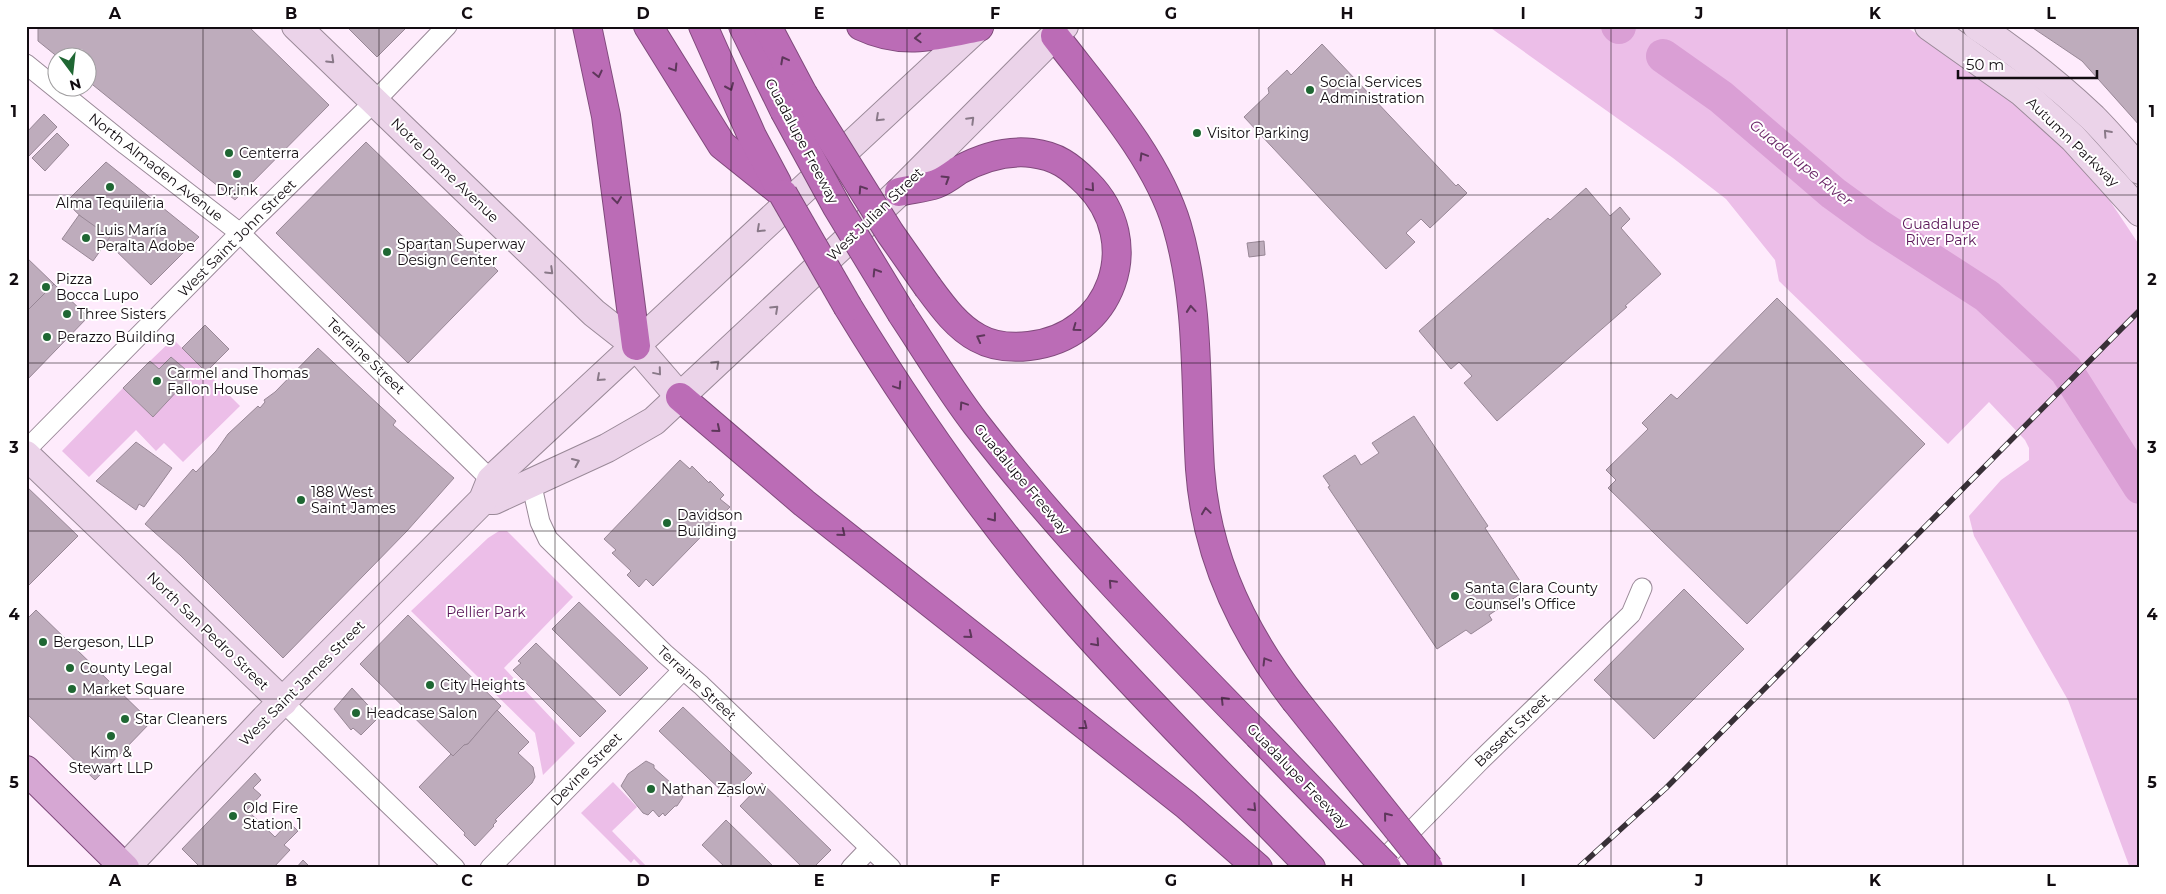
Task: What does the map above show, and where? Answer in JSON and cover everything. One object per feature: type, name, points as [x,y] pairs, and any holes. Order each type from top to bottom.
[{"type":"highway","points":[[587,26],[606,116],[636,346]]},
{"type":"highway","points":[[648,26],[722,145],[742,144]]},
{"type":"highway","points":[[703,26],[742,144],[782,194],[871,345],[959,473],[1029,564],[1078,623],[1128,678],[1311,868]]},
{"type":"highway","name":"Guadalupe Freeway","points":[[743,26],[793,102],[837,207],[902,314],[975,423],[1054,519],[1117,589],[1387,868]]},
{"type":"highway","points":[[767,26],[793,102],[928,287],[950,316],[965,329],[978,338],[996,346],[1026,347],[1061,339],[1080,326],[1101,307],[1111,287],[1117,262],[1116,234],[1105,206],[1094,189],[1070,166],[1049,157],[1031,153],[999,154],[981,160],[938,184],[899,192]]},
{"type":"highway","points":[[861,26],[891,37],[924,38],[979,26]]},
{"type":"highway","points":[[1056,30],[1136,144],[1157,180],[1177,224],[1185,258],[1190,297],[1198,388],[1200,471],[1208,522],[1226,582],[1246,628],[1269,667],[1429,868]]},
{"type":"highway","points":[[680,398],[812,509],[1186,805],[1258,868]]},
{"type":"main road","name":"Notre Dame Avenue","points":[[296,26],[375,101],[393,122],[594,313],[636,346],[680,398]]},
{"type":"main road","points":[[636,346],[979,26]]},
{"type":"main road","name":"Autumn Parkway","points":[[1929,26],[2022,92],[2073,138],[2140,212]]},
{"type":"main road","name":"Autumn Parkway","points":[[1978,26],[2063,91],[2094,120],[2140,170]]},
{"type":"main road","name":"West Julian Street","points":[[680,398],[899,192],[1056,30]]},
{"type":"main road","name":"West Saint James Street","points":[[125,868],[265,719],[284,702],[487,490],[522,449],[636,346]]},
{"type":"main road","points":[[487,490],[494,500],[607,448],[654,421],[680,398]]},
{"type":"main road","points":[[522,449],[531,482]]},
{"type":"main road","name":"North San Pedro Street","points":[[26,455],[244,666],[284,702]]},
{"type":"main road","points":[[26,770],[125,868]]},
{"type":"street","name":"West Saint John Street","points":[[26,450],[240,233],[375,101],[447,26]]},
{"type":"street","name":"North Almaden Avenue","points":[[26,64],[240,233]]},
{"type":"street","name":"Terraine Street","points":[[240,233],[487,490]]},
{"type":"street","name":"Terraine Street","points":[[531,482],[540,522],[548,539],[891,868]]},
{"type":"street","name":"Bassett Street","points":[[1375,868],[1481,760],[1631,614],[1642,588]]},
{"type":"street","name":"Devine Street","points":[[490,868],[683,670]]},
{"type":"street","name":"North San Pedro Street","points":[[284,702],[455,868]]},
{"type":"street","points":[[850,868],[870,848]]},
{"type":"green space","name":"Guadalupe River Park","points":[[1488,26],[1905,26],[1977,74],[2039,122],[2098,183],[2140,246],[2140,868],[2130,868],[2068,700],[1974,536],[1969,516],[2001,480],[2029,460],[2029,448],[2025,440],[1989,402],[1948,444],[1779,281],[1775,260],[1726,199],[1673,158]]},
{"type":"green space","points":[[173,339],[240,406],[183,462],[164,443],[156,451],[136,430],[89,477],[62,451],[123,388],[153,417],[191,375],[171,357],[159,369],[150,361]]},
{"type":"green space","name":"Pellier Park","points":[[499,531],[507,531],[573,597],[504,668],[575,743],[543,775],[535,733],[411,611],[488,538]]},
{"type":"green space","points":[[613,782],[637,807],[612,831],[648,868],[643,868],[634,859],[631,863],[581,813]]},
{"type":"building","name":"Centerra","points":[[38,26],[248,26],[329,105],[235,200],[98,89],[98,48],[48,49],[38,41]]},
{"type":"building","points":[[346,26],[408,26],[377,57]]},
{"type":"building","points":[[2030,26],[2140,26],[2140,126],[2082,61]]},
{"type":"building","points":[[1322,44],[1456,186],[1458,184],[1467,193],[1430,228],[1421,219],[1406,233],[1415,242],[1386,269],[1244,117],[1269,93],[1268,88],[1287,70],[1291,75]]},
{"type":"building","points":[[44,114],[57,127],[28,157],[26,155],[26,133]]},
{"type":"building","points":[[57,133],[69,145],[45,171],[32,158]]},
{"type":"building","name":"Spartan Superway Design Center","points":[[366,142],[498,271],[408,363],[276,233]]},
{"type":"building","points":[[106,162],[199,237],[151,285],[66,202]]},
{"type":"building","points":[[1586,188],[1610,216],[1620,207],[1630,219],[1621,228],[1661,274],[1625,306],[1627,307],[1497,421],[1464,383],[1472,376],[1459,362],[1451,369],[1419,331],[1548,218],[1550,220]]},
{"type":"building","name":"Luis María Peralta Adobe","points":[[79,215],[110,237],[93,261],[62,239]]},
{"type":"building","points":[[1264,241],[1265,255],[1249,257],[1247,243]]},
{"type":"building","points":[[26,257],[54,284],[26,312]]},
{"type":"building","name":"Perazzo Building","points":[[54,284],[88,317],[26,381],[26,312]]},
{"type":"building","points":[[1777,298],[1925,444],[1747,624],[1608,488],[1616,480],[1606,470],[1648,429],[1642,423],[1671,394],[1677,399]]},
{"type":"building","points":[[205,325],[229,349],[206,372],[182,348]]},
{"type":"building","name":"188 West Saint James","points":[[318,348],[396,421],[393,425],[454,478],[407,531],[283,658],[180,555],[145,524],[193,469],[196,472],[216,451],[228,434],[258,406],[260,408],[265,402],[264,400],[275,392]]},
{"type":"building","name":"Carmel and Thomas Fallon House","points":[[171,357],[192,375],[153,417],[123,388],[150,361],[159,369]]},
{"type":"building","points":[[1414,416],[1488,526],[1485,528],[1526,590],[1489,615],[1492,620],[1471,634],[1466,630],[1437,649],[1328,487],[1330,486],[1323,476],[1355,455],[1361,465],[1379,453],[1372,443]]},
{"type":"building","points":[[136,442],[172,468],[144,507],[139,504],[136,510],[96,481]]},
{"type":"building","name":"Davidson Building","points":[[680,460],[690,469],[692,466],[709,483],[710,481],[724,495],[720,499],[730,507],[653,586],[646,579],[639,587],[627,575],[631,571],[612,553],[616,550],[604,539]]},
{"type":"building","points":[[26,486],[78,536],[26,588]]},
{"type":"building","points":[[1684,589],[1744,649],[1654,739],[1594,680]]},
{"type":"building","points":[[579,602],[648,668],[620,696],[552,629]]},
{"type":"building","name":"Market Square","points":[[36,610],[151,722],[95,780],[26,713],[26,620]]},
{"type":"building","name":"City Heights","points":[[408,615],[501,706],[468,744],[464,745],[453,756],[360,664]]},
{"type":"building","points":[[536,643],[606,711],[580,737],[513,670],[521,663],[518,661]]},
{"type":"building","name":"Headcase Salon","points":[[352,688],[379,717],[361,735],[353,728],[351,730],[334,709]]},
{"type":"building","points":[[683,707],[752,773],[728,797],[659,731]]},
{"type":"building","points":[[497,710],[529,742],[518,753],[533,767],[535,777],[532,783],[495,820],[497,821],[494,826],[475,846],[464,835],[465,833],[419,787],[451,754],[453,756],[464,745],[468,744]]},
{"type":"building","name":"Nathan Zaslow","points":[[646,761],[654,765],[654,768],[671,785],[676,787],[683,797],[677,806],[665,816],[663,813],[659,817],[653,810],[648,815],[643,813],[621,786],[628,774]]},
{"type":"building","name":"Old Fire Station 1","points":[[255,773],[261,780],[253,788],[261,795],[247,810],[275,837],[289,822],[298,831],[284,845],[290,850],[273,868],[201,868],[182,849]]},
{"type":"building","points":[[762,783],[831,850],[813,868],[803,868],[740,806]]},
{"type":"building","points":[[726,820],[775,868],[726,868],[702,845]]},
{"type":"building","points":[[303,860],[311,868],[296,868]]},
{"type":"waterway","name":"Guadalupe River","points":[[1663,56],[1721,97],[1833,193],[1877,225],[1987,296],[2066,370],[2140,487]]},
{"type":"railway","points":[[1578,868],[1666,788],[2140,310]]},
{"type":"place","name":"Social Services Administration","points":[[1310,90]]},
{"type":"place","name":"Visitor Parking","points":[[1197,133]]},
{"type":"place","name":"Centerra","points":[[229,153]]},
{"type":"place","name":"Dr.ink","points":[[237,174]]},
{"type":"place","name":"Alma Tequileria","points":[[110,187]]},
{"type":"place","name":"Luis María Peralta Adobe","points":[[86,238]]},
{"type":"place","name":"Spartan Superway Design Center","points":[[387,252]]},
{"type":"place","name":"Pizza Bocca Lupo","points":[[46,287]]},
{"type":"place","name":"Three Sisters","points":[[67,314]]},
{"type":"place","name":"Perazzo Building","points":[[47,337]]},
{"type":"place","name":"Carmel and Thomas Fallon House","points":[[157,381]]},
{"type":"place","name":"188 West Saint James","points":[[301,500]]},
{"type":"place","name":"Davidson Building","points":[[667,523]]},
{"type":"place","name":"Santa Clara County Counsel’s Office","points":[[1455,596]]},
{"type":"place","name":"Bergeson, LLP","points":[[43,642]]},
{"type":"place","name":"County Legal","points":[[70,668]]},
{"type":"place","name":"City Heights","points":[[430,685]]},
{"type":"place","name":"Market Square","points":[[72,689]]},
{"type":"place","name":"Headcase Salon","points":[[356,713]]},
{"type":"place","name":"Star Cleaners","points":[[125,719]]},
{"type":"place","name":"Kim & Stewart LLP","points":[[111,736]]},
{"type":"place","name":"Nathan Zaslow","points":[[651,789]]},
{"type":"place","name":"Old Fire Station 1","points":[[233,816]]}]
